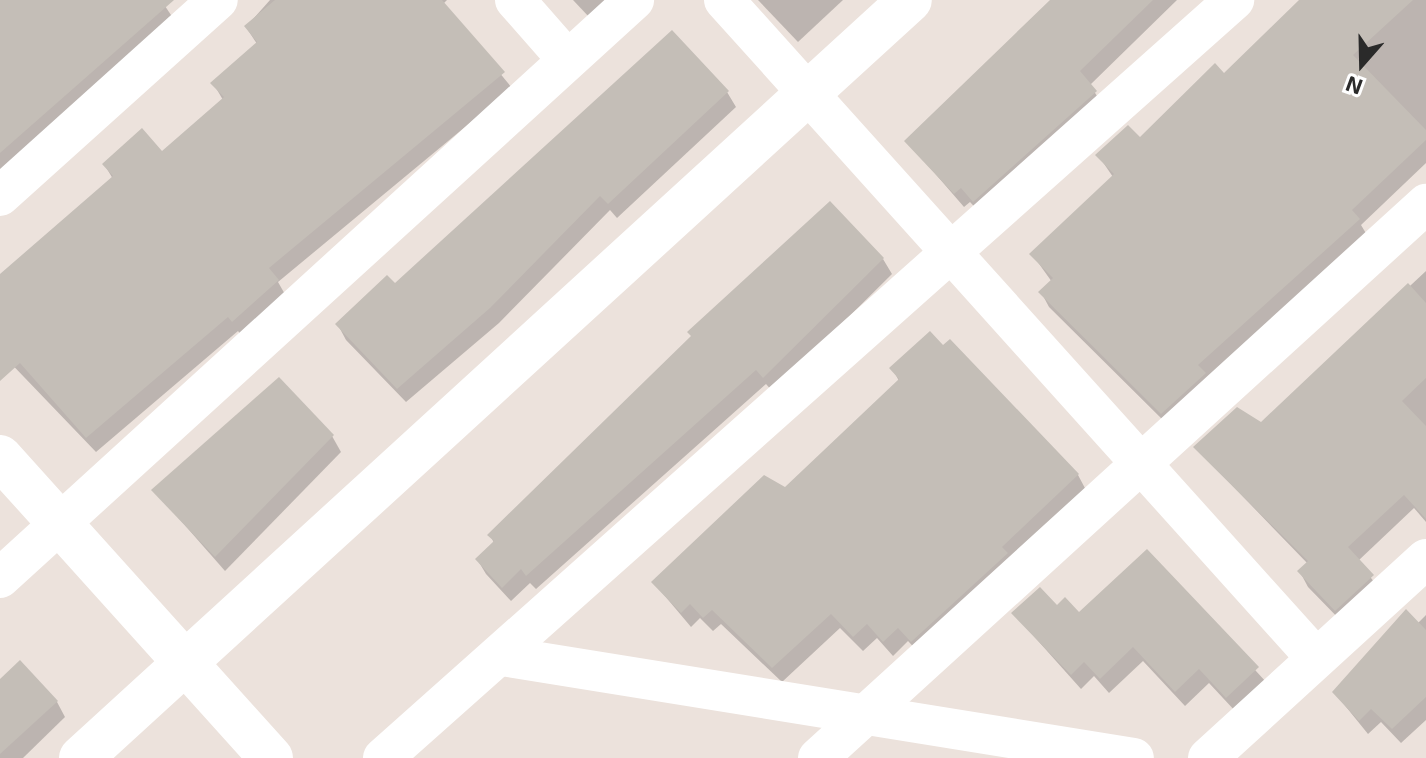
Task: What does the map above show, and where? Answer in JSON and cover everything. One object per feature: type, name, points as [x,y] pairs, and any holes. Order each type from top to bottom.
[{"type":"street","points":[[0,196],[218,0]]},
{"type":"street","points":[[515,0],[566,58]]},
{"type":"street","points":[[0,578],[566,58],[634,0]]},
{"type":"street","points":[[724,0],[811,89],[950,255],[1316,658]]},
{"type":"street","points":[[81,758],[910,0]]},
{"type":"street","points":[[383,758],[502,656],[1234,0]]},
{"type":"street","points":[[818,758],[1426,204]]},
{"type":"street","points":[[0,457],[271,758]]},
{"type":"street","points":[[1208,758],[1426,559]]},
{"type":"street","points":[[502,656],[1134,758]]},
{"type":"building","points":[[0,0],[174,0],[0,153]]},
{"type":"building","points":[[275,0],[442,0],[505,72],[269,268],[279,280],[232,322],[228,317],[86,438],[20,363],[0,381],[0,274],[113,176],[102,164],[142,128],[162,151],[224,97],[210,83],[257,42],[244,26]]},
{"type":"building","points":[[1050,0],[1153,0],[1080,71],[1097,91],[973,202],[961,188],[954,194],[904,141]]},
{"type":"building","points":[[1299,0],[1413,0],[1353,55],[1426,130],[1426,140],[1352,210],[1360,219],[1198,365],[1206,373],[1161,414],[1038,292],[1053,278],[1029,254],[1114,174],[1095,155],[1128,125],[1140,137],[1215,63],[1224,73]]},
{"type":"building","points":[[672,30],[729,91],[608,204],[600,196],[490,308],[397,389],[335,324],[387,275],[395,283]]},
{"type":"building","points":[[830,201],[884,258],[763,378],[756,370],[526,576],[521,569],[502,588],[475,559],[494,541],[487,535],[691,336],[687,332]]},
{"type":"building","points":[[1408,283],[1426,303],[1426,378],[1402,401],[1426,426],[1426,519],[1404,495],[1348,547],[1374,575],[1335,611],[1297,571],[1308,561],[1193,447],[1237,407],[1261,422]]},
{"type":"building","points":[[930,331],[943,345],[950,339],[1079,474],[1002,547],[1008,553],[911,642],[898,628],[883,642],[867,624],[853,637],[831,614],[772,668],[712,610],[703,618],[690,604],[681,613],[651,582],[764,475],[785,487],[899,379],[889,368]]},
{"type":"building","points":[[279,377],[334,435],[215,557],[151,490]]},
{"type":"building","points":[[1147,549],[1259,667],[1226,698],[1199,669],[1175,692],[1133,647],[1100,679],[1084,662],[1071,675],[1011,613],[1040,587],[1057,605],[1065,597],[1079,612]]},
{"type":"building","points":[[1406,609],[1426,630],[1426,697],[1392,729],[1371,709],[1359,721],[1332,692]]},
{"type":"building","points":[[20,660],[58,701],[0,754],[0,679]]}]
